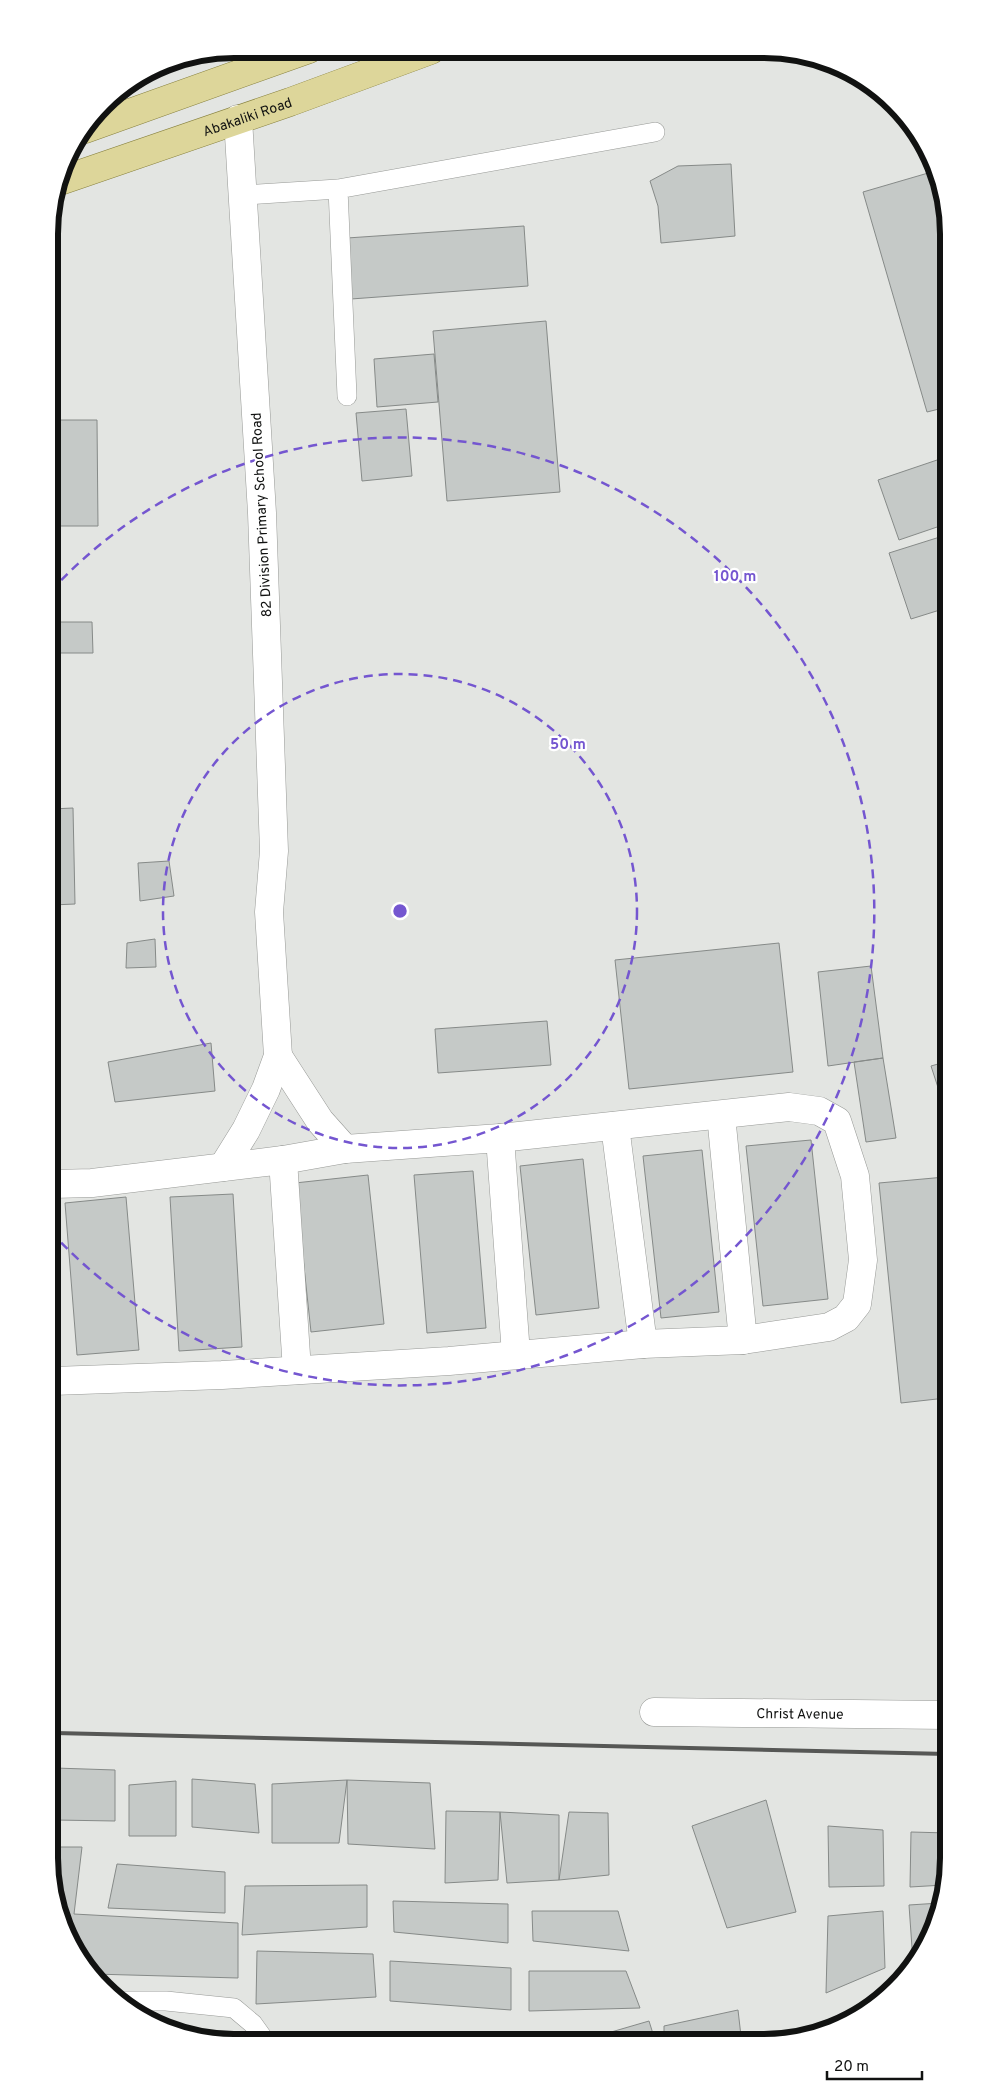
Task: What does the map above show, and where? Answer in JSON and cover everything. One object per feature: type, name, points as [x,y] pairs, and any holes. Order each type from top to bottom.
[{"type":"main road","points":[[95,125],[284,58]]},
{"type":"main road","name":"Abakaliki Road","points":[[67,179],[290,102],[410,58]]},
{"type":"street","name":"82 Division Primary School Road","points":[[238,119],[244,195],[263,562],[274,851],[269,912],[278,1056]]},
{"type":"street","points":[[278,1056],[320,1121],[346,1149]]},
{"type":"street","points":[[223,1168],[246,1130],[266,1089],[278,1056]]},
{"type":"street","points":[[58,1184],[92,1183],[223,1168],[346,1149],[500,1138],[789,1107],[819,1111],[837,1121],[855,1176],[863,1260],[857,1304],[846,1318],[828,1327],[743,1340],[643,1344],[516,1354],[449,1362],[222,1375],[58,1381]]},
{"type":"street","points":[[721,1114],[743,1340]]},
{"type":"street","points":[[615,1126],[643,1344]]},
{"type":"street","points":[[500,1138],[516,1354]]},
{"type":"street","points":[[282,1160],[297,1370]]},
{"type":"street","name":"Christ Avenue","points":[[654,1712],[940,1715]]},
{"type":"lane","points":[[244,195],[338,189],[655,132]]},
{"type":"lane","points":[[338,189],[347,396]]},
{"type":"lane","points":[[132,2001],[166,2001],[234,2008],[253,2024],[259,2033]]},
{"type":"building","points":[[731,164],[735,236],[661,243],[658,206],[650,181],[678,166]]},
{"type":"building","points":[[929,173],[930,177],[936,199],[940,234],[940,409],[927,412],[863,192]]},
{"type":"building","points":[[524,226],[528,286],[351,299],[347,238]]},
{"type":"building","points":[[546,321],[560,492],[447,501],[433,331]]},
{"type":"building","points":[[434,354],[438,402],[377,407],[374,359]]},
{"type":"building","points":[[406,409],[412,476],[362,481],[356,413]]},
{"type":"building","points":[[58,420],[97,420],[98,526],[58,526]]},
{"type":"building","points":[[940,459],[940,526],[899,540],[878,480]]},
{"type":"building","points":[[940,537],[940,610],[911,619],[889,553]]},
{"type":"building","points":[[58,622],[92,622],[93,653],[58,653]]},
{"type":"building","points":[[73,808],[75,904],[58,905],[58,809]]},
{"type":"building","points":[[169,861],[174,896],[140,901],[138,863]]},
{"type":"building","points":[[155,939],[156,967],[126,968],[127,943]]},
{"type":"building","points":[[779,943],[793,1072],[629,1089],[615,960]]},
{"type":"building","points":[[871,966],[883,1058],[828,1066],[818,972]]},
{"type":"building","points":[[547,1021],[551,1065],[438,1073],[435,1029]]},
{"type":"building","points":[[211,1043],[215,1091],[115,1102],[108,1062]]},
{"type":"building","points":[[883,1058],[896,1138],[866,1142],[854,1062]]},
{"type":"building","points":[[940,1063],[940,1094],[931,1066]]},
{"type":"building","points":[[811,1140],[828,1299],[763,1306],[746,1146]]},
{"type":"building","points":[[702,1150],[719,1312],[661,1318],[643,1156]]},
{"type":"building","points":[[583,1159],[599,1308],[536,1315],[520,1166]]},
{"type":"building","points":[[473,1171],[486,1328],[427,1333],[414,1175]]},
{"type":"building","points":[[368,1175],[384,1324],[311,1332],[295,1183]]},
{"type":"building","points":[[940,1177],[940,1399],[901,1403],[879,1183]]},
{"type":"building","points":[[233,1194],[242,1347],[179,1351],[170,1197]]},
{"type":"building","points":[[126,1197],[139,1350],[77,1355],[65,1203]]},
{"type":"building","points":[[58,1768],[115,1770],[115,1821],[58,1820]]},
{"type":"building","points":[[192,1779],[255,1784],[259,1833],[192,1827]]},
{"type":"building","points":[[347,1780],[430,1783],[435,1849],[348,1844]]},
{"type":"building","points":[[347,1780],[339,1843],[272,1843],[272,1784]]},
{"type":"building","points":[[176,1781],[176,1836],[129,1836],[129,1785]]},
{"type":"building","points":[[766,1800],[796,1912],[727,1928],[692,1826]]},
{"type":"building","points":[[446,1811],[500,1812],[498,1880],[445,1883]]},
{"type":"building","points":[[500,1812],[559,1815],[559,1880],[507,1883]]},
{"type":"building","points":[[569,1812],[608,1813],[609,1875],[559,1880]]},
{"type":"building","points":[[828,1826],[883,1830],[884,1886],[829,1887]]},
{"type":"building","points":[[911,1832],[940,1833],[937,1885],[910,1887]]},
{"type":"building","points":[[58,1847],[82,1847],[74,1914],[238,1923],[238,1978],[102,1974],[81,1945],[67,1914],[59,1880]]},
{"type":"building","points":[[117,1864],[225,1872],[225,1913],[108,1908]]},
{"type":"building","points":[[367,1885],[367,1927],[242,1935],[245,1886]]},
{"type":"building","points":[[393,1901],[508,1904],[508,1943],[394,1932]]},
{"type":"building","points":[[933,1903],[926,1925],[912,1951],[909,1905]]},
{"type":"building","points":[[532,1911],[618,1911],[629,1951],[533,1941]]},
{"type":"building","points":[[883,1911],[885,1968],[826,1993],[828,1916]]},
{"type":"building","points":[[257,1951],[373,1954],[376,1997],[256,2004]]},
{"type":"building","points":[[390,1961],[511,1968],[511,2010],[390,2001]]},
{"type":"building","points":[[529,1971],[626,1971],[640,2008],[529,2011]]},
{"type":"building","points":[[738,2010],[741,2033],[664,2033],[664,2026]]},
{"type":"building","points":[[649,2021],[653,2033],[608,2033]]},
{"type":"railway","points":[[58,1733],[940,1754]]}]
